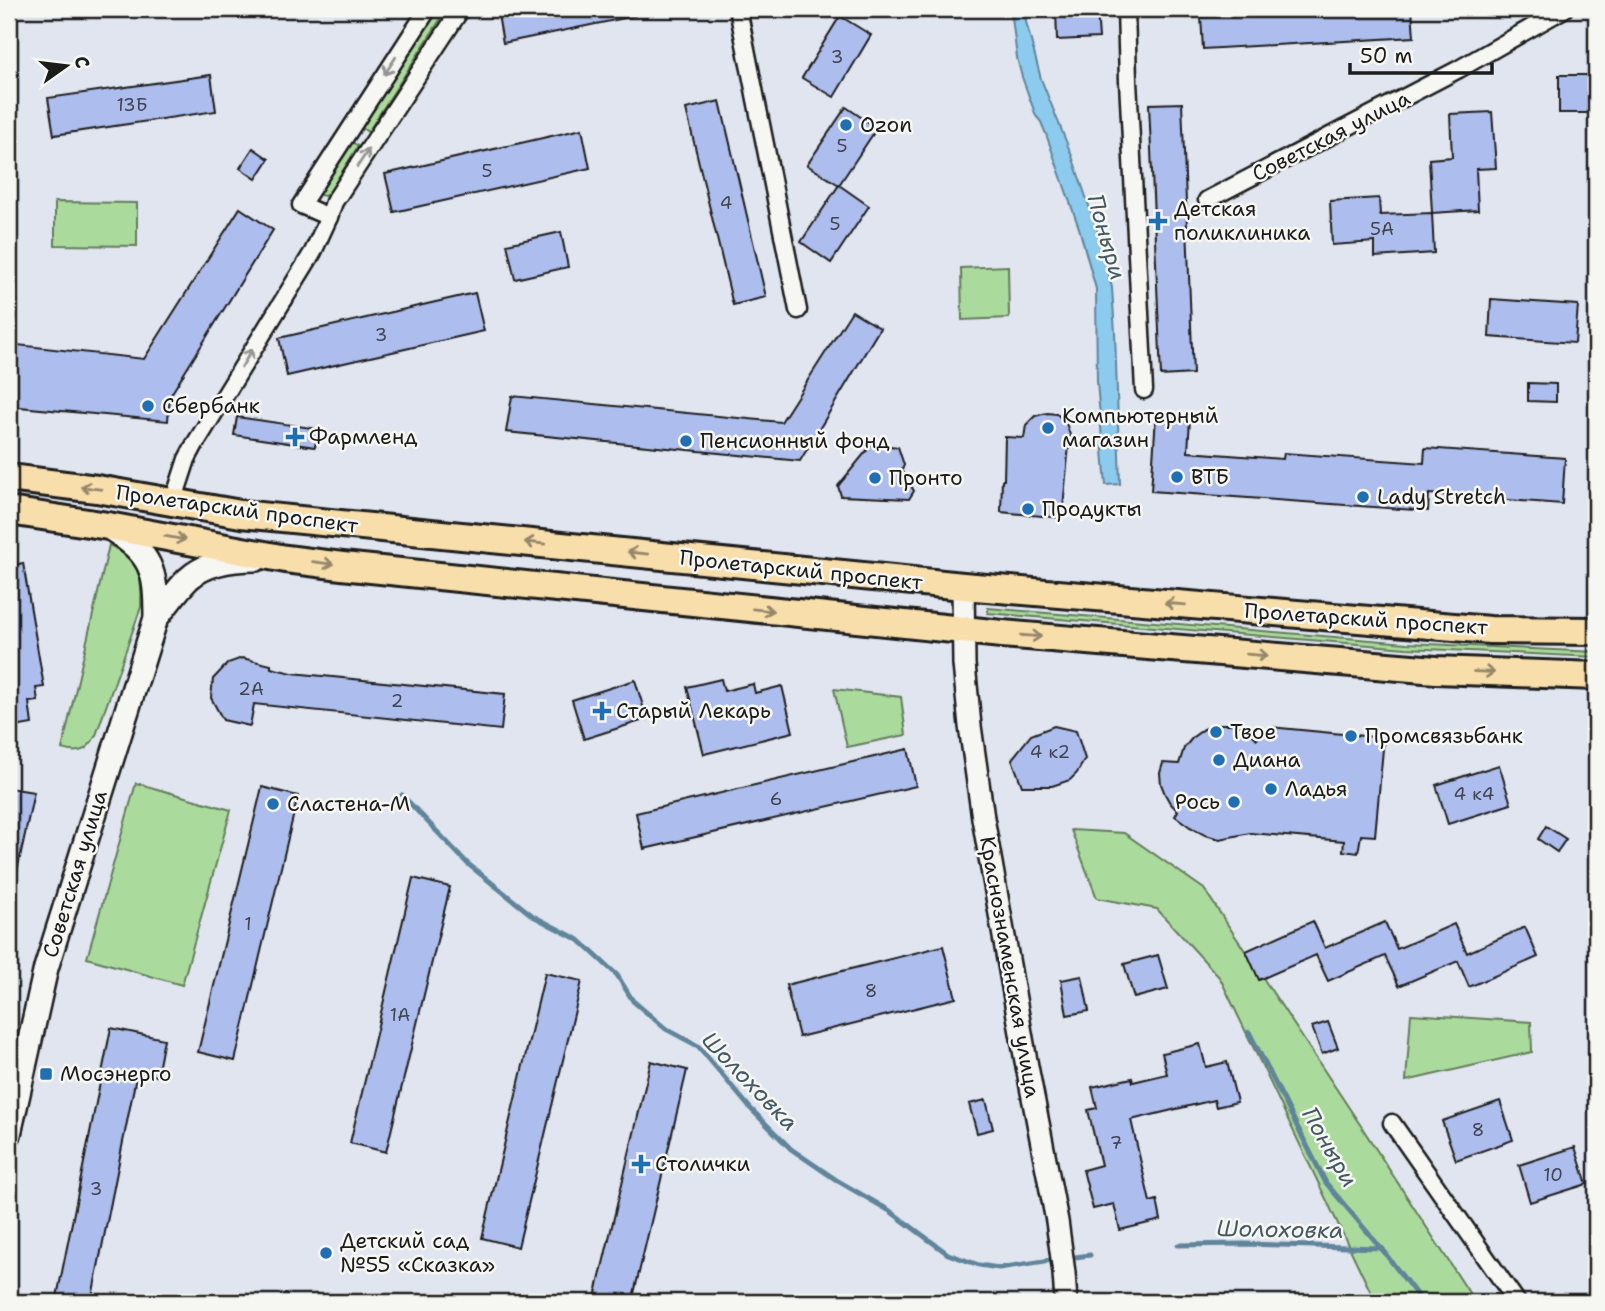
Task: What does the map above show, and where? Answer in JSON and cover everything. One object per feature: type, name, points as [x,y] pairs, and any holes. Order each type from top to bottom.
[{"type":"main road","name":"Пролетарский проспект","points":[[9,478],[97,488],[241,514],[963,586],[1490,630],[1596,631]]},
{"type":"main road","name":"Пролетарский проспект","points":[[9,511],[108,526],[286,559],[962,630],[1436,670],[1596,676]]},
{"type":"main road","points":[[108,526],[132,542],[150,567],[155,580],[156,618]]},
{"type":"main road","points":[[156,618],[200,570],[241,559],[286,559]]},
{"type":"main road","name":"Советская улица","points":[[9,1134],[46,968],[156,618]]},
{"type":"street","points":[[329,217],[301,205],[428,9]]},
{"type":"street","points":[[173,502],[187,459],[313,252],[334,202],[461,9]]},
{"type":"street","points":[[738,9],[797,310]]},
{"type":"street","points":[[1126,9],[1144,390]]},
{"type":"street","name":"Советская улица","points":[[1207,200],[1459,69],[1564,9]]},
{"type":"street","name":"Краснознаменская улица","points":[[963,586],[964,664],[983,818],[1061,1244],[1066,1302]]},
{"type":"street","points":[[1392,1123],[1517,1302]]},
{"type":"green space","points":[[436,9],[447,9],[368,132],[359,126]]},
{"type":"green space","points":[[349,140],[358,146],[329,193],[320,195],[318,191]]},
{"type":"green space","points":[[55,202],[137,203],[137,246],[55,245]]},
{"type":"green space","points":[[1008,266],[1009,318],[962,320],[961,268]]},
{"type":"green space","points":[[109,545],[127,556],[137,569],[141,586],[141,607],[96,735],[83,750],[68,751],[62,749]]},
{"type":"green space","points":[[988,608],[1407,643],[1596,652],[1596,657],[1406,648],[988,613]]},
{"type":"green space","points":[[834,689],[901,697],[906,735],[847,747]]},
{"type":"green space","points":[[136,783],[231,810],[182,985],[87,958]]},
{"type":"green space","points":[[1071,830],[1124,833],[1204,889],[1475,1302],[1375,1301],[1220,978],[1157,909],[1097,898]]},
{"type":"green space","points":[[1411,1014],[1531,1022],[1532,1052],[1406,1081]]},
{"type":"water","points":[[1011,9],[1025,9],[1041,79],[1072,156],[1100,238],[1112,288],[1120,484],[1106,485],[1097,382],[1096,289],[1079,228],[1046,134],[1036,116],[1022,77]]},
{"type":"building","points":[[497,9],[635,9],[635,16],[503,43]]},
{"type":"building","points":[[1056,9],[1097,9],[1099,38],[1057,40]]},
{"type":"building","points":[[1352,9],[1412,9],[1414,37],[1203,49],[1201,17]]},
{"type":"building","points":[[840,16],[871,35],[834,97],[802,78]]},
{"type":"building","points":[[211,75],[216,111],[54,135],[48,98]]},
{"type":"building","points":[[1559,75],[1596,75],[1596,113],[1559,113]]},
{"type":"building","points":[[720,101],[766,297],[733,305],[686,109]]},
{"type":"building","points":[[1182,103],[1193,374],[1161,376],[1149,104]]},
{"type":"building","points":[[846,107],[877,128],[839,185],[807,165]]},
{"type":"building","points":[[1492,112],[1496,168],[1476,169],[1478,210],[1432,213],[1429,159],[1452,157],[1450,114]]},
{"type":"building","points":[[582,129],[590,168],[394,212],[385,174]]},
{"type":"building","points":[[253,148],[269,159],[256,179],[240,168]]},
{"type":"building","points":[[839,185],[869,206],[831,263],[801,242]]},
{"type":"building","points":[[1379,198],[1380,215],[1432,213],[1434,253],[1375,257],[1375,242],[1332,245],[1330,201]]},
{"type":"building","points":[[240,208],[273,230],[170,396],[168,421],[9,406],[9,344],[144,359]]},
{"type":"building","points":[[561,232],[568,267],[515,279],[507,244]]},
{"type":"building","points":[[475,293],[484,331],[287,376],[279,338]]},
{"type":"building","points":[[1491,299],[1578,305],[1575,343],[1489,337]]},
{"type":"building","points":[[852,311],[880,328],[800,461],[506,432],[512,396],[781,422]]},
{"type":"building","points":[[1528,383],[1556,384],[1556,402],[1528,401]]},
{"type":"building","points":[[1057,414],[1066,423],[1070,435],[1062,518],[1001,512],[1005,437],[1024,438],[1026,425],[1035,416]]},
{"type":"building","points":[[1156,416],[1190,418],[1188,452],[1283,459],[1284,453],[1424,463],[1425,448],[1565,458],[1562,504],[1429,494],[1428,511],[1151,491]]},
{"type":"building","points":[[237,417],[318,429],[315,447],[234,435]]},
{"type":"building","name":"Пронто","points":[[872,444],[898,447],[904,465],[902,470],[914,491],[909,499],[841,496],[838,486]]},
{"type":"building","points":[[23,563],[44,687],[36,688],[38,701],[29,702],[32,724],[9,728],[9,566]]},
{"type":"building","points":[[242,658],[292,673],[505,694],[501,730],[254,704],[250,726],[223,720],[211,698],[213,679],[228,663]]},
{"type":"building","points":[[721,679],[724,691],[753,684],[755,693],[782,686],[793,732],[704,754],[687,687]]},
{"type":"building","points":[[635,680],[647,719],[584,739],[572,700]]},
{"type":"building","name":"Ладья","points":[[1218,724],[1233,724],[1246,728],[1257,739],[1270,727],[1384,738],[1375,836],[1361,835],[1358,853],[1343,851],[1344,841],[1250,833],[1220,839],[1190,827],[1175,816],[1178,811],[1165,794],[1160,773],[1163,763],[1179,764],[1184,748],[1193,737]]},
{"type":"building","points":[[1054,726],[1076,731],[1085,759],[1070,780],[1052,786],[1022,786],[1012,759],[1031,735]]},
{"type":"building","points":[[908,749],[916,786],[644,849],[636,813]]},
{"type":"building","points":[[1499,765],[1511,804],[1448,824],[1436,785]]},
{"type":"building","points":[[262,787],[298,796],[235,1061],[198,1052]]},
{"type":"building","points":[[9,788],[34,792],[15,881],[9,881]]},
{"type":"building","points":[[1546,826],[1566,839],[1557,852],[1538,839]]},
{"type":"building","points":[[413,878],[450,887],[386,1152],[350,1143]]},
{"type":"building","points":[[1313,921],[1325,948],[1385,922],[1397,949],[1454,924],[1467,953],[1525,927],[1538,957],[1469,987],[1458,961],[1399,986],[1385,956],[1328,981],[1316,955],[1259,980],[1246,951]]},
{"type":"building","points":[[943,946],[956,998],[799,1037],[786,985]]},
{"type":"building","points":[[1158,955],[1168,989],[1134,998],[1124,964]]},
{"type":"building","points":[[545,973],[582,981],[518,1247],[482,1238]]},
{"type":"building","points":[[1082,976],[1089,1011],[1067,1015],[1061,980]]},
{"type":"building","points":[[1328,1022],[1338,1048],[1322,1054],[1312,1027]]},
{"type":"building","points":[[111,1028],[164,1039],[157,1076],[137,1072],[91,1302],[56,1302]]},
{"type":"building","points":[[1200,1044],[1206,1067],[1227,1062],[1237,1102],[1216,1107],[1214,1100],[1131,1120],[1150,1202],[1157,1200],[1161,1220],[1120,1230],[1114,1204],[1093,1209],[1083,1170],[1101,1165],[1088,1110],[1097,1108],[1092,1087],[1167,1074],[1162,1053]]},
{"type":"building","points":[[651,1061],[687,1070],[632,1302],[594,1302]]},
{"type":"building","points":[[986,1100],[993,1129],[977,1133],[969,1104]]},
{"type":"building","points":[[1500,1101],[1513,1140],[1456,1160],[1442,1121]]},
{"type":"building","points":[[1575,1147],[1587,1184],[1530,1202],[1519,1165]]},
{"type":"waterway","name":"Шолоховка","points":[[402,795],[468,864],[533,916],[579,940],[617,975],[633,1001],[666,1029],[698,1046],[750,1108],[791,1149],[838,1181],[890,1211],[948,1254],[979,1265],[999,1268],[1058,1259]]},
{"type":"waterway","name":"Поныри","points":[[1249,1032],[1326,1183],[1422,1302]]},
{"type":"waterway","name":"Шолоховка","points":[[1178,1245],[1381,1248]]},
{"type":"waterway","name":"Шолоховка","points":[[1068,1258],[1090,1255]]},
{"type":"place","name":"Ozon","points":[[846,125]]},
{"type":"place","name":"Детская поликлиника","points":[[1158,221]]},
{"type":"place","name":"Сбербанк","points":[[148,406]]},
{"type":"place","name":"Компьютерный магазин","points":[[1048,428]]},
{"type":"place","name":"Фармленд","points":[[295,437]]},
{"type":"place","name":"Пенсионный фонд","points":[[686,441]]},
{"type":"place","name":"ВТБ","points":[[1177,477]]},
{"type":"place","name":"Пронто","points":[[875,478]]},
{"type":"place","name":"Lady Stretch","points":[[1363,497]]},
{"type":"place","name":"Продукты","points":[[1028,509]]},
{"type":"place","name":"Старый Лекарь","points":[[602,711]]},
{"type":"place","name":"Твое","points":[[1216,732]]},
{"type":"place","name":"Промсвязьбанк","points":[[1351,736]]},
{"type":"place","name":"Диана","points":[[1219,760]]},
{"type":"place","name":"Ладья","points":[[1271,789]]},
{"type":"place","name":"Рось","points":[[1234,802]]},
{"type":"place","name":"Сластена-М","points":[[273,804]]},
{"type":"place","name":"Мосэнерго","points":[[46,1074]]},
{"type":"place","name":"Столички","points":[[641,1164]]},
{"type":"place","name":"Детский сад №55 «Сказка»","points":[[326,1253]]}]
